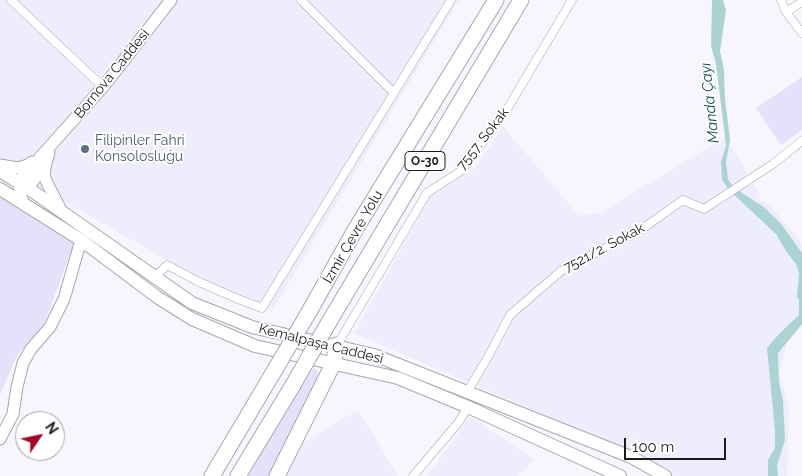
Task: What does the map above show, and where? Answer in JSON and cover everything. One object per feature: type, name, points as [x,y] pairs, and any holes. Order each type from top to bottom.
[{"type":"highway","name":"İzmir Çevre Yolu","points":[[212,476],[355,230],[496,0]]},
{"type":"highway","name":"İzmir Çevre Yolu","points":[[238,476],[521,0]]},
{"type":"highway","points":[[277,476],[333,364],[337,345]]},
{"type":"main road","name":"Bornova Caddesi","points":[[0,165],[18,168],[28,166],[51,146],[103,87],[171,0]]},
{"type":"main road","name":"Bornova Caddesi","points":[[22,191],[51,146]]},
{"type":"main road","points":[[51,146],[44,175],[62,212]]},
{"type":"main road","points":[[22,191],[46,163]]},
{"type":"main road","name":"Kemalpaşa Caddesi","points":[[0,171],[80,240],[157,297],[192,319],[255,346],[398,378],[468,407],[620,476]]},
{"type":"main road","name":"Kemalpaşa Caddesi","points":[[3,191],[22,191],[62,212],[192,303],[252,327],[374,355],[631,458],[665,476]]},
{"type":"main road","points":[[0,439],[13,414],[23,363],[31,349],[50,327],[64,299],[80,240]]},
{"type":"street","points":[[11,0],[103,87]]},
{"type":"street","points":[[301,0],[394,93]]},
{"type":"street","points":[[155,277],[167,265],[206,285],[262,308],[451,0]]},
{"type":"street","name":"7557. Sokak","points":[[337,345],[427,193],[462,170],[478,149],[506,111],[572,0]]},
{"type":"street","points":[[782,0],[786,12],[802,33]]},
{"type":"street","points":[[786,12],[802,2]]},
{"type":"street","name":"7521/2. Sokak","points":[[467,392],[510,315],[561,271],[642,229],[682,200],[704,209],[773,164],[802,142]]},
{"type":"street","points":[[413,476],[458,423],[468,407]]},
{"type":"shaded area","points":[[0,0],[459,0],[271,312],[181,268],[0,165]]},
{"type":"shaded area","points":[[712,0],[723,0],[726,10],[720,51],[724,69],[725,99],[730,140],[726,162],[728,179],[733,187],[765,208],[782,225],[802,253],[802,324],[778,353],[785,440],[777,465],[778,476],[768,476],[768,460],[775,448],[775,431],[767,348],[799,315],[799,300],[797,296],[799,273],[796,264],[776,234],[729,190],[722,180],[721,162],[726,145],[716,64],[711,46]]},
{"type":"shaded area","points":[[802,77],[802,130],[781,145],[756,108]]},
{"type":"shaded area","points":[[503,126],[579,216],[602,212],[725,137],[758,190],[760,200],[772,207],[802,244],[802,326],[787,343],[779,373],[789,408],[787,476],[674,476],[621,448],[354,333],[429,198],[476,167]]},
{"type":"shaded area","points":[[0,197],[74,244],[44,324],[17,356],[0,395]]},
{"type":"shaded area","points":[[313,368],[317,370],[319,376],[269,476],[247,476]]},
{"type":"shaded area","points":[[358,410],[398,476],[284,476],[304,442]]},
{"type":"shaded area","points":[[470,417],[534,459],[518,476],[427,476]]},
{"type":"place","name":"Filipinler Fahri Konsolosluğu","points":[[85,149]]},
{"type":"water label","name":"Manda Çayı","points":[[710,103]]}]
